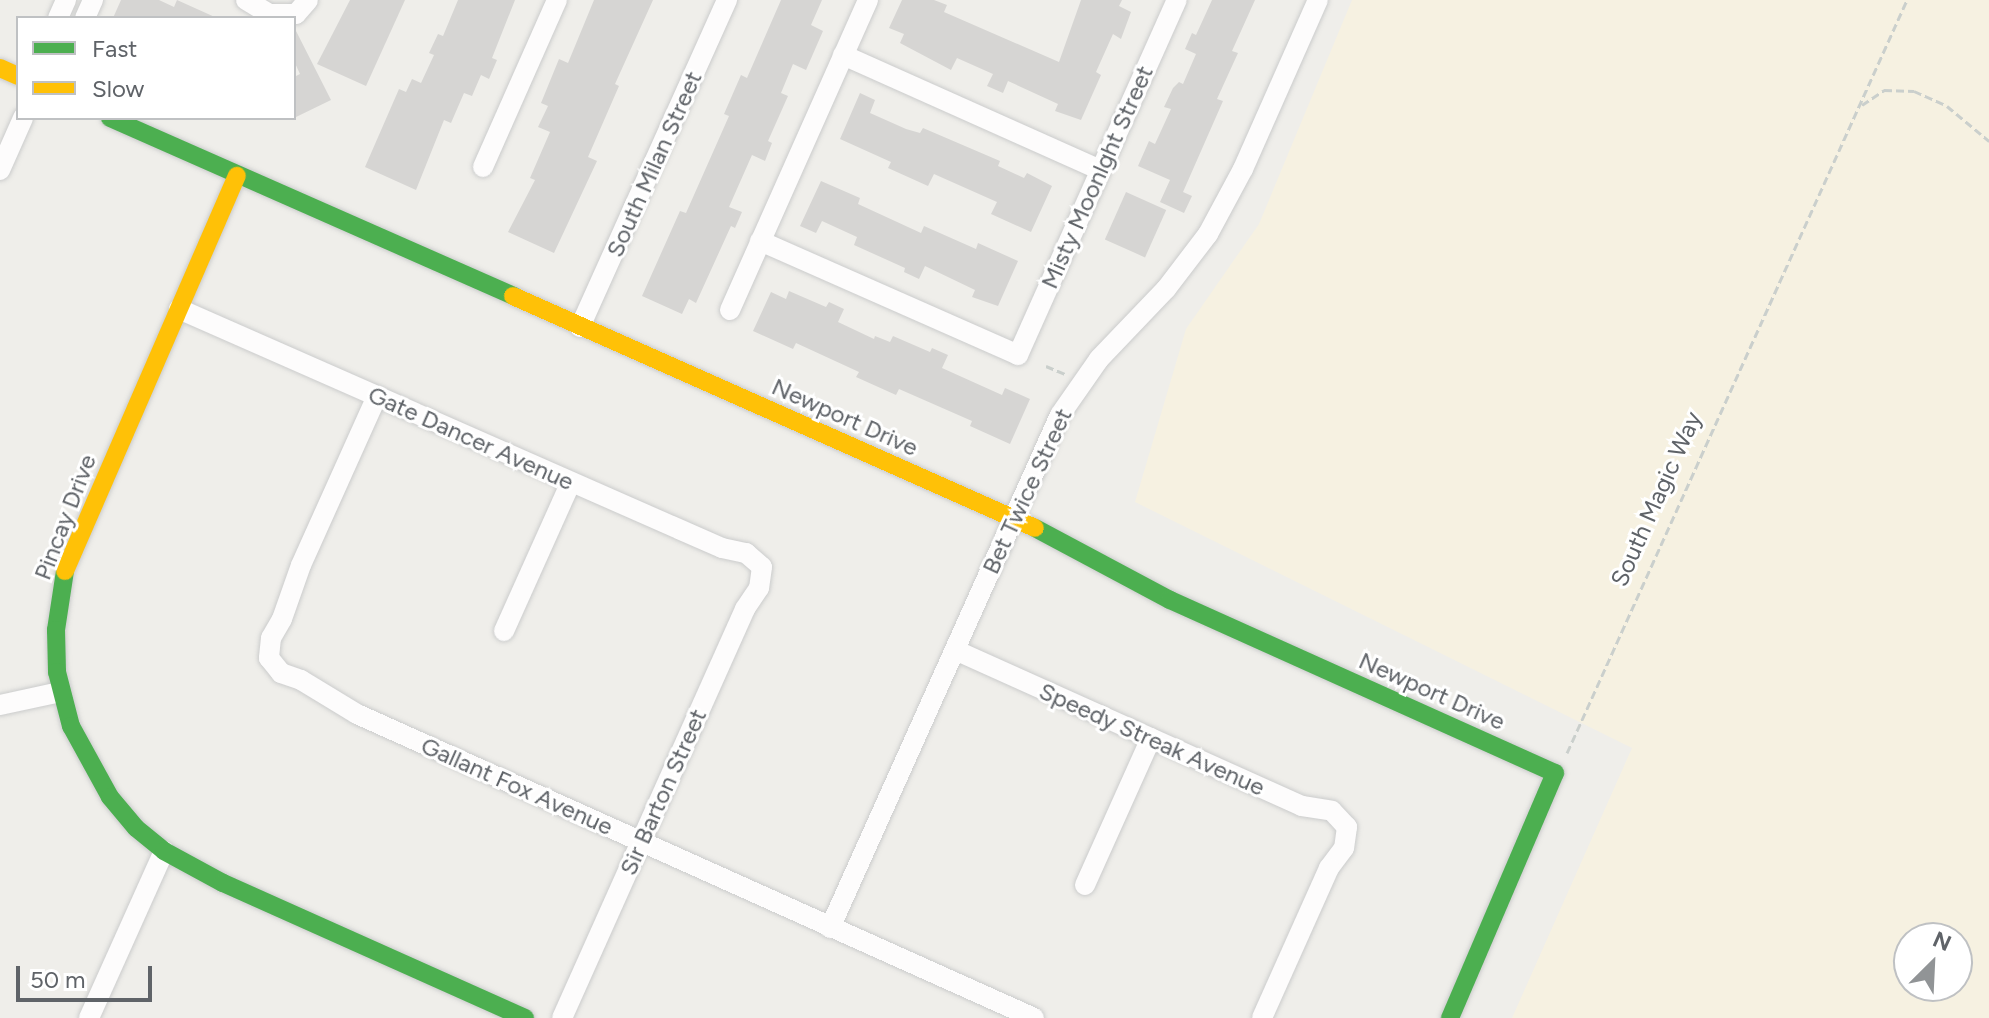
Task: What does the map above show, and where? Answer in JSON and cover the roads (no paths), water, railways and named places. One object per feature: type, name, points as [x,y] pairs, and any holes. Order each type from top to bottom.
[{"type":"street","points":[[246,0],[269,14],[302,7]]},
{"type":"street","points":[[483,167],[557,0]]},
{"type":"street","name":"South Milan Street","points":[[580,327],[727,0]]},
{"type":"street","points":[[730,310],[868,0]]},
{"type":"street","name":"Misty Moonlght Street","points":[[760,241],[1018,355],[1177,0]]},
{"type":"street","name":"Bet Twice Street","points":[[830,928],[1040,453],[1079,385],[1118,337],[1166,289],[1214,223],[1243,169],[1318,0]]},
{"type":"street","points":[[843,55],[1100,170]]},
{"type":"street","points":[[0,170],[22,120]]},
{"type":"street","name":"Newport Drive","points":[[114,120],[1013,517],[1170,600],[1555,773],[1450,1018]]},
{"type":"street","name":"Pincay Drive","points":[[237,176],[84,522],[64,575],[56,630],[60,692],[77,739],[110,797],[136,828],[164,851],[223,883],[525,1018]]},
{"type":"street","name":"Gate Dancer Avenue","points":[[179,309],[722,548],[746,553],[762,567]]},
{"type":"street","name":"Gallant Fox Avenue","points":[[377,396],[301,565],[282,619],[271,638],[269,658],[281,673],[301,680],[357,714],[1034,1018]]},
{"type":"street","points":[[504,631],[571,482]]},
{"type":"street","name":"Sir Barton Street","points":[[562,1018],[745,609],[759,588],[762,567]]},
{"type":"street","name":"Speedy Streak Avenue","points":[[955,650],[1302,806],[1332,811],[1347,827],[1344,848],[1329,868],[1262,1018]]},
{"type":"street","points":[[0,705],[60,692]]},
{"type":"street","points":[[1085,885],[1151,738]]},
{"type":"street","points":[[89,1018],[164,851]]}]
